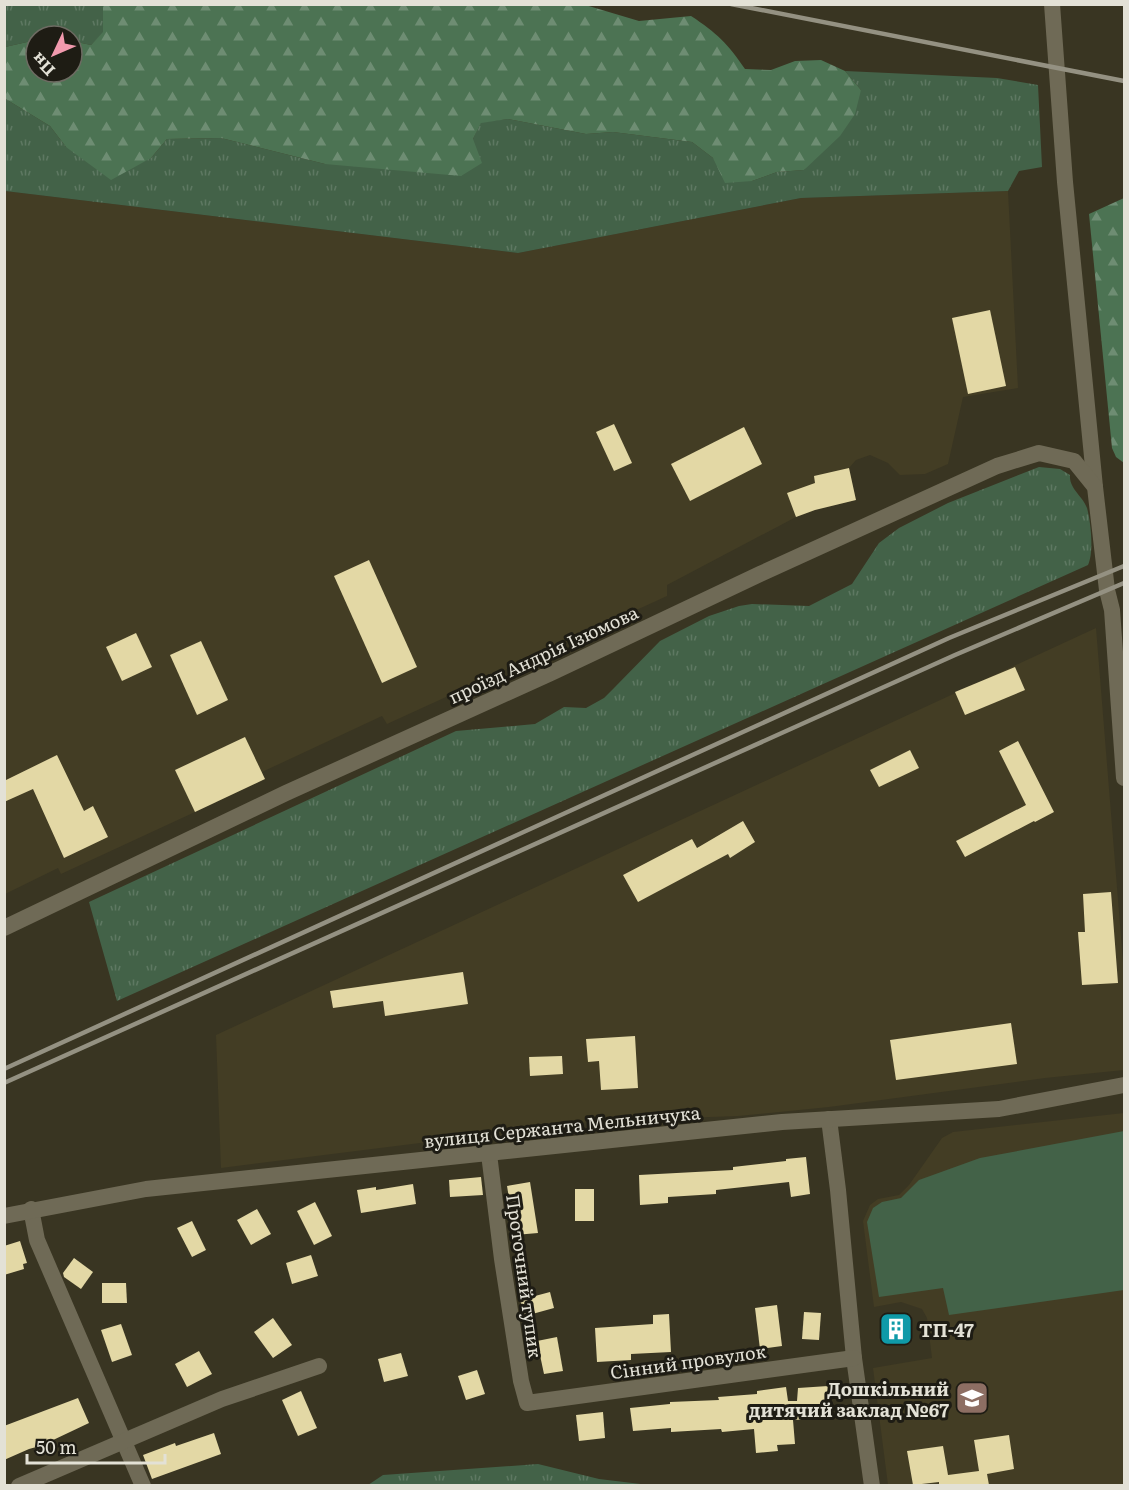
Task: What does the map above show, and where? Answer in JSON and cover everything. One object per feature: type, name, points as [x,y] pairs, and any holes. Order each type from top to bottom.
[{"type":"street","points":[[1052,4],[1065,182],[1095,487],[1107,590],[1112,610],[1125,778]]},
{"type":"street","name":"проїзд Андрія Ізюмова","points":[[4,927],[997,466],[1039,453],[1074,461],[1095,487]]},
{"type":"street","name":"вулиця Сержанта Мельничука","points":[[4,1216],[31,1209],[146,1190],[782,1122],[999,1109],[1125,1085]]},
{"type":"street","points":[[829,1119],[854,1358],[872,1485]]},
{"type":"street","name":"Проточний тупик","points":[[489,1154],[507,1293],[521,1381],[527,1402]]},
{"type":"street","points":[[31,1209],[37,1240],[142,1485]]},
{"type":"street","name":"Сінний провулок","points":[[527,1402],[854,1358]]},
{"type":"street","points":[[19,1485],[222,1399],[319,1366]]},
{"type":"shaded area","points":[[5,191],[518,253],[801,198],[1008,191],[1018,388],[963,397],[948,464],[925,474],[900,475],[888,463],[870,455],[856,460],[849,468],[856,500],[796,517],[667,585],[667,596],[387,724],[382,716],[262,772],[265,779],[61,874],[58,868],[5,894]]},
{"type":"shaded area","points":[[1096,628],[1124,974],[1124,1070],[1045,1078],[829,1107],[738,1116],[596,1121],[221,1168],[216,1035]]},
{"type":"shaded area","points":[[1124,1113],[1124,1485],[888,1485],[873,1368],[932,1358],[927,1318],[922,1309],[901,1302],[874,1307],[863,1221],[870,1205],[878,1199],[899,1195],[909,1185],[942,1138],[953,1132]]},
{"type":"green space","points":[[582,4],[639,21],[691,16],[721,40],[745,69],[771,70],[795,61],[821,60],[845,71],[861,90],[855,114],[840,136],[804,170],[777,172],[752,181],[725,183],[713,158],[692,142],[613,132],[586,134],[508,119],[481,123],[473,139],[482,163],[461,176],[325,164],[221,138],[167,139],[151,158],[111,180],[66,147],[50,126],[4,98],[5,47],[24,43],[24,84],[84,84],[84,44],[91,45],[103,32],[103,5]]},
{"type":"green space","points":[[5,5],[103,5],[104,32],[91,45],[84,44],[84,24],[24,24],[24,43],[5,47]]},
{"type":"green space","points":[[845,71],[997,78],[1038,85],[1042,167],[1019,171],[1008,191],[801,198],[518,253],[5,191],[4,98],[50,126],[66,147],[151,158],[167,139],[221,138],[325,164],[473,139],[481,122],[508,119],[586,134],[613,132],[692,142],[713,158],[752,181],[777,172],[804,170],[861,90]]},
{"type":"green space","points":[[1124,198],[1124,463],[1116,457],[1112,448],[1089,214]]},
{"type":"green space","points":[[1039,467],[1060,469],[1070,475],[1074,488],[1087,508],[1091,537],[1088,565],[117,1001],[89,902],[456,731],[535,724],[564,707],[586,708],[604,698],[660,641],[709,616],[752,604],[809,606],[852,584],[879,543],[899,528],[948,503]]},
{"type":"green space","points":[[1124,1131],[1124,1290],[949,1315],[943,1288],[879,1297],[867,1222],[873,1208],[882,1202],[901,1198],[919,1180],[980,1158]]},
{"type":"green space","points":[[538,1464],[599,1479],[649,1485],[368,1485],[383,1475]]},
{"type":"building","points":[[990,310],[1006,386],[968,394],[952,318]]},
{"type":"building","points":[[614,424],[632,463],[614,471],[596,432]]},
{"type":"building","points":[[744,427],[762,464],[690,501],[671,464]]},
{"type":"building","points":[[849,468],[856,500],[796,517],[787,493],[815,483],[814,476]]},
{"type":"building","points":[[369,560],[417,667],[382,683],[334,576]]},
{"type":"building","points":[[136,633],[152,667],[122,681],[106,647]]},
{"type":"building","points":[[201,641],[228,700],[197,715],[170,655]]},
{"type":"building","points":[[1015,667],[1025,690],[965,715],[955,692]]},
{"type":"building","points":[[245,737],[265,779],[195,812],[175,770]]},
{"type":"building","points":[[1018,741],[1054,812],[965,857],[956,841],[1026,805],[999,751]]},
{"type":"building","points":[[910,750],[919,768],[879,787],[870,770]]},
{"type":"building","points":[[57,755],[84,811],[93,806],[108,837],[64,858],[33,789],[4,802],[4,781]]},
{"type":"building","points":[[743,821],[755,842],[730,858],[728,854],[638,902],[623,875],[692,839],[697,848]]},
{"type":"building","points":[[1111,892],[1118,983],[1082,985],[1078,932],[1085,932],[1083,894]]},
{"type":"building","points":[[463,972],[468,1004],[385,1016],[383,1001],[333,1008],[330,991]]},
{"type":"building","points":[[1011,1023],[1017,1064],[896,1080],[890,1040]]},
{"type":"building","points":[[635,1036],[638,1088],[601,1090],[599,1061],[588,1062],[586,1039]]},
{"type":"building","points":[[562,1056],[563,1074],[530,1076],[529,1057]]},
{"type":"building","points":[[806,1157],[810,1194],[791,1197],[789,1182],[716,1190],[716,1194],[668,1197],[668,1203],[640,1205],[639,1175],[733,1170],[733,1167]]},
{"type":"building","points":[[481,1177],[483,1195],[450,1197],[449,1180]]},
{"type":"building","points":[[530,1182],[538,1233],[515,1235],[507,1186]]},
{"type":"building","points":[[413,1184],[416,1204],[361,1213],[357,1190],[376,1187],[376,1190]]},
{"type":"building","points":[[575,1189],[594,1189],[594,1221],[575,1221]]},
{"type":"building","points":[[315,1202],[332,1236],[314,1245],[297,1211]]},
{"type":"building","points":[[257,1209],[271,1234],[251,1245],[237,1220]]},
{"type":"building","points":[[192,1221],[206,1250],[192,1257],[177,1228]]},
{"type":"building","points":[[20,1241],[27,1263],[23,1264],[24,1269],[4,1275],[4,1246]]},
{"type":"building","points":[[311,1255],[318,1276],[292,1284],[286,1263]]},
{"type":"building","points":[[74,1258],[93,1272],[81,1289],[64,1277],[63,1273]]},
{"type":"building","points":[[102,1283],[126,1283],[127,1303],[102,1303]]},
{"type":"building","points":[[550,1292],[554,1308],[525,1316],[520,1300]]},
{"type":"building","points":[[777,1305],[782,1346],[760,1349],[755,1308]]},
{"type":"building","points":[[804,1312],[821,1313],[819,1340],[802,1339]]},
{"type":"building","points":[[669,1314],[671,1352],[631,1354],[631,1360],[597,1362],[595,1328],[653,1324],[653,1315]]},
{"type":"building","points":[[273,1318],[292,1345],[273,1358],[254,1332]]},
{"type":"building","name":"ТП-47","points":[[908,1318],[911,1336],[885,1340],[882,1323]]},
{"type":"building","points":[[121,1324],[132,1355],[112,1362],[101,1330]]},
{"type":"building","points":[[557,1337],[563,1371],[544,1374],[537,1341]]},
{"type":"building","points":[[199,1351],[212,1374],[187,1387],[175,1364]]},
{"type":"building","points":[[401,1353],[408,1376],[384,1382],[378,1359]]},
{"type":"building","points":[[477,1370],[485,1394],[466,1400],[458,1376]]},
{"type":"building","points":[[828,1386],[830,1418],[793,1420],[795,1444],[777,1445],[778,1451],[756,1453],[754,1429],[722,1432],[721,1429],[671,1432],[671,1428],[633,1431],[630,1408],[670,1404],[670,1402],[719,1400],[718,1397],[757,1394],[757,1391],[786,1387],[788,1401],[797,1401],[798,1388]]},
{"type":"building","points":[[301,1391],[317,1428],[298,1436],[282,1400]]},
{"type":"building","points":[[78,1398],[89,1423],[51,1443],[29,1449],[4,1460],[4,1426]]},
{"type":"building","points":[[603,1412],[605,1438],[579,1441],[576,1415]]},
{"type":"building","points":[[214,1433],[221,1454],[152,1479],[143,1455],[175,1443],[176,1446]]},
{"type":"building","points":[[1009,1435],[1014,1469],[987,1474],[989,1485],[939,1485],[939,1482],[913,1485],[907,1451],[943,1446],[948,1475],[979,1471],[974,1440]]},
{"type":"railway","points":[[731,4],[1124,81]]},
{"type":"railway","points":[[4,1069],[949,638],[1124,566]]},
{"type":"railway","points":[[4,1083],[955,655],[1124,583]]},
{"type":"place","name":"ТП-47","points":[[896,1329]]},
{"type":"place","name":"Дошкільний дитячий заклад №67","points":[[972,1398]]}]
